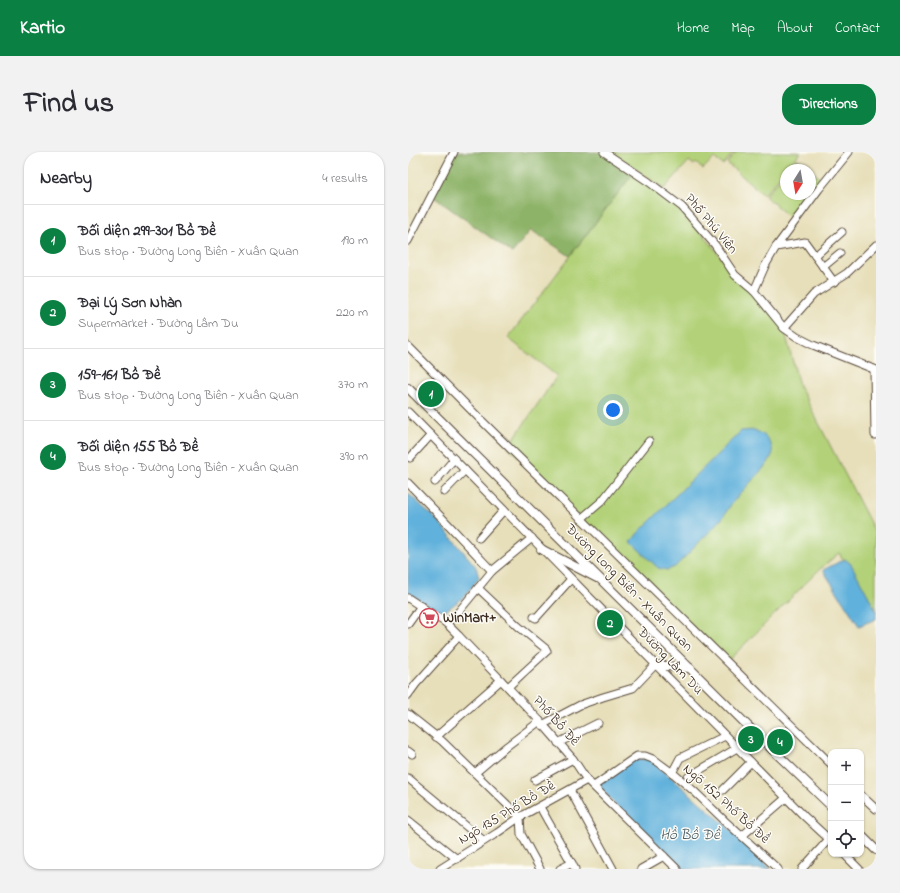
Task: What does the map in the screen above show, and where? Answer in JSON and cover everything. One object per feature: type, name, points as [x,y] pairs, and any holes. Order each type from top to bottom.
[{"type":"main road","name":"Đường Long Biên – Xuân Quan","points":[[408,388],[828,803]]},
{"type":"main road","points":[[541,549],[604,582]]},
{"type":"main road","points":[[655,665],[690,668]]},
{"type":"main road","points":[[864,838],[876,850]]},
{"type":"street","points":[[408,241],[454,152]]},
{"type":"street","name":"Phố Phú Viên","points":[[604,152],[649,182],[682,207],[715,245],[735,275],[754,291],[784,328],[813,346],[875,369]]},
{"type":"street","points":[[754,291],[765,266],[776,248],[819,189],[849,152]]},
{"type":"street","points":[[815,256],[842,232]]},
{"type":"street","points":[[776,248],[805,242],[834,282]]},
{"type":"street","points":[[784,328],[814,294],[847,273],[876,245]]},
{"type":"street","points":[[823,267],[840,253]]},
{"type":"street","points":[[408,346],[581,519],[828,761]]},
{"type":"street","points":[[875,369],[875,435]]},
{"type":"street","name":"Đường Lâm Du","points":[[408,412],[786,798],[828,838]]},
{"type":"street","points":[[410,458],[431,435]]},
{"type":"street","points":[[581,519],[602,501],[649,441]]},
{"type":"street","points":[[435,482],[454,459]]},
{"type":"street","points":[[444,492],[465,470]]},
{"type":"street","points":[[408,483],[492,571]]},
{"type":"street","points":[[479,538],[504,510]]},
{"type":"street","points":[[446,623],[455,616],[492,571],[532,538]]},
{"type":"street","points":[[534,617],[536,618],[571,579]]},
{"type":"street","points":[[478,588],[547,651],[508,687]]},
{"type":"street","name":"Phố Bồ Đề","points":[[408,598],[446,623],[459,636],[541,723],[573,759],[587,780],[677,869]]},
{"type":"street","points":[[408,624],[421,606]]},
{"type":"street","points":[[408,695],[459,636]]},
{"type":"street","points":[[475,773],[507,746],[541,723],[580,705],[633,688],[655,665]]},
{"type":"street","points":[[436,737],[501,680]]},
{"type":"street","points":[[408,714],[436,737],[520,817],[521,834],[540,869]]},
{"type":"street","points":[[558,743],[598,723]]},
{"type":"street","points":[[672,773],[680,758],[725,736]]},
{"type":"street","points":[[688,777],[737,748]]},
{"type":"street","name":"Ngõ 152 Phố Bồ Đề","points":[[594,786],[637,756],[645,756],[655,760],[695,792],[778,869]]},
{"type":"street","points":[[536,780],[573,759]]},
{"type":"street","points":[[723,790],[751,762]]},
{"type":"street","points":[[408,778],[484,841]]},
{"type":"street","name":"Ngõ 135 Phố Bồ Đề","points":[[440,869],[520,817],[587,780]]},
{"type":"street","points":[[570,790],[613,869]]},
{"type":"street","points":[[864,797],[876,810]]},
{"type":"street","points":[[742,836],[786,798]]},
{"type":"street","points":[[540,807],[573,866],[560,869]]},
{"type":"street","points":[[408,820],[457,859]]},
{"type":"street","points":[[802,869],[828,842]]},
{"type":"street","points":[[641,869],[664,856]]},
{"type":"street","points":[[847,857],[859,869]]},
{"type":"green space","points":[[454,152],[603,152],[634,172],[570,256],[531,230],[512,253],[431,195]]},
{"type":"green space","points":[[612,152],[734,152],[723,165],[714,158],[703,169],[696,163],[694,165],[689,161],[664,189]]},
{"type":"green space","points":[[736,152],[801,152],[791,164],[780,164],[780,176],[764,195],[727,163]]},
{"type":"green space","points":[[797,159],[803,164],[793,164]]},
{"type":"green space","points":[[634,172],[682,207],[735,275],[784,328],[799,385],[876,534],[876,612],[839,553],[820,569],[727,662],[508,447],[557,376],[508,338]]},
{"type":"green space","points":[[816,175],[821,179],[816,184]]},
{"type":"green space","points":[[780,179],[780,200],[802,200],[788,216],[765,196]]},
{"type":"water","points":[[755,430],[766,437],[771,444],[773,453],[768,463],[732,503],[721,520],[675,567],[667,570],[658,568],[631,542],[638,533],[741,431]]},
{"type":"water","points":[[408,493],[439,522],[476,567],[479,578],[463,598],[441,614],[408,592]]},
{"type":"water","points":[[845,559],[851,564],[876,610],[876,619],[859,626],[823,570]]},
{"type":"water","name":"Hồ Bồ Đề","points":[[632,759],[650,759],[730,829],[771,869],[681,869],[620,810],[597,784]]},
{"type":"place","name":"Đối diện 299-301 Bồ Đề","points":[[431,394]]},
{"type":"place","name":"WinMart+","points":[[429,618]]},
{"type":"place","name":"Đại Lý Sơn Nhàn","points":[[610,623]]},
{"type":"place","name":"159-161 Bồ Đề","points":[[751,739]]},
{"type":"place","name":"Đối diện 155 Bồ Đề","points":[[780,742]]}]
